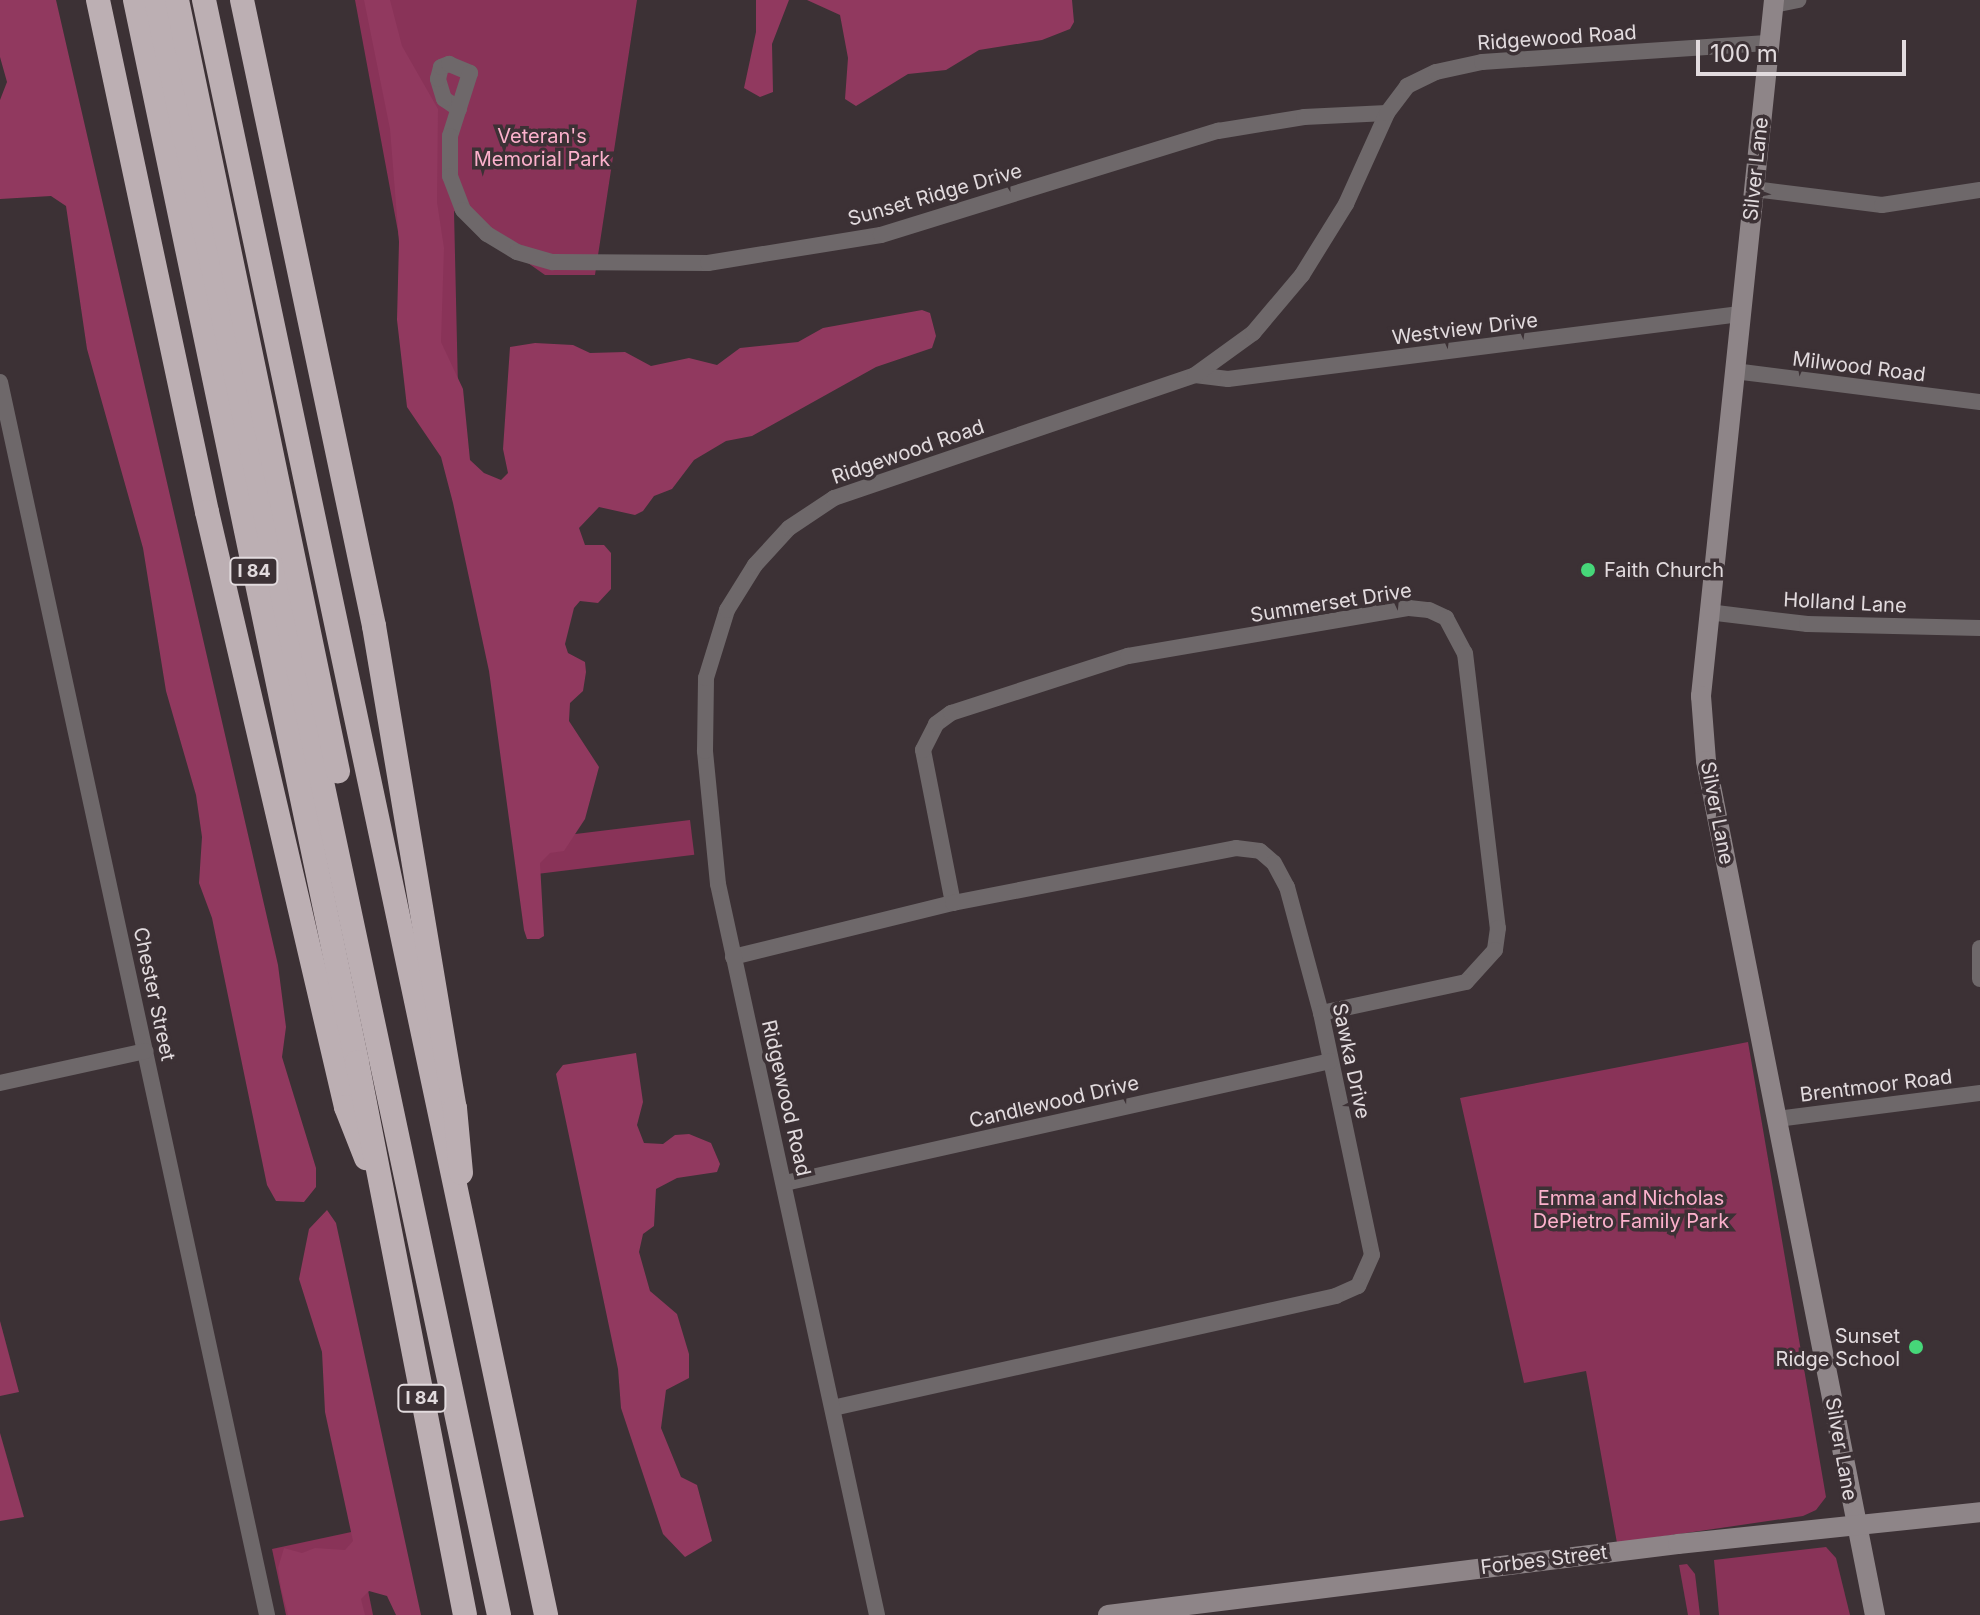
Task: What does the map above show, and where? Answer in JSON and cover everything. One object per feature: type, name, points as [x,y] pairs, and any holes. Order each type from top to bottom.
[{"type":"highway","points":[[98,0],[188,429],[346,1107],[380,1180]]},
{"type":"highway","name":"I 84","points":[[135,0],[373,1142],[465,1615]]},
{"type":"highway","points":[[156,0],[499,1615]]},
{"type":"highway","points":[[177,0],[515,1615]]},
{"type":"highway","points":[[204,0],[460,1224],[546,1615]]},
{"type":"highway","points":[[242,0],[374,626],[457,1119],[460,1224]]},
{"type":"highway","points":[[286,611],[296,686],[358,999],[373,1142]]},
{"type":"main road","name":"Silver Lane","points":[[1774,3],[1701,696],[1706,761],[1854,1524],[1875,1615]]},
{"type":"main road","name":"Forbes Street","points":[[1108,1615],[1854,1524],[1980,1512]]},
{"type":"street","points":[[1774,3],[1798,0]]},
{"type":"street","name":"Ridgewood Road","points":[[877,1615],[785,1183],[733,957],[710,825],[706,678],[727,610],[755,565],[789,528],[834,498],[1195,375],[1253,333],[1302,275],[1346,204],[1387,113],[1407,86],[1436,72],[1482,62],[1770,43]]},
{"type":"street","name":"Sunset Ridge Drive","points":[[459,109],[450,136],[450,176],[463,210],[487,234],[517,252],[553,262],[692,263],[797,252],[881,235],[1218,131],[1304,117],[1387,113]]},
{"type":"street","points":[[1754,189],[1882,205],[1980,190]]},
{"type":"street","name":"Westview Drive","points":[[1195,375],[1228,379],[1740,314]]},
{"type":"street","name":"Milwood Road","points":[[1734,371],[1980,402]]},
{"type":"street","name":"Chester Street","points":[[0,382],[267,1615]]},
{"type":"street","name":"Summerset Drive","points":[[953,903],[923,760],[928,736],[951,713],[1128,656],[1409,608],[1429,610],[1446,618],[1465,653],[1498,928],[1495,950],[1484,969],[1466,982],[1321,1013]]},
{"type":"street","name":"Holland Lane","points":[[1708,612],[1807,624],[1980,628]]},
{"type":"street","name":"Sawka Drive","points":[[733,957],[953,903],[1236,848],[1260,851],[1274,863],[1287,887],[1321,1013],[1372,1255],[1358,1286],[1336,1296],[833,1408]]},
{"type":"street","points":[[1980,948],[1980,979]]},
{"type":"street","points":[[0,1083],[146,1051]]},
{"type":"street","name":"Candlewood Drive","points":[[785,1183],[1331,1061]]},
{"type":"street","name":"Brentmoor Road","points":[[1777,1119],[1980,1093]]},
{"type":"green space","name":"Veteran's Memorial Park","points":[[355,0],[637,0],[595,275],[545,275],[454,211],[461,520],[399,237]]},
{"type":"green space","points":[[690,820],[694,855],[525,876],[520,841]]},
{"type":"green space","name":"Emma and Nicholas DePietro Family Park","points":[[1748,1042],[1826,1497],[1816,1510],[1803,1516],[1617,1543],[1586,1371],[1524,1383],[1460,1098]]},
{"type":"green space","points":[[356,1531],[373,1615],[286,1615],[272,1549]]},
{"type":"green space","points":[[1826,1547],[1836,1558],[1850,1615],[1719,1615],[1714,1560]]},
{"type":"green space","points":[[1687,1564],[1695,1574],[1700,1615],[1688,1615],[1679,1565]]},
{"type":"shaded area","points":[[0,0],[56,0],[278,965],[286,1027],[282,1057],[316,1168],[316,1187],[304,1202],[276,1201],[267,1185],[212,918],[199,883],[202,837],[196,795],[166,691],[143,548],[87,349],[66,206],[51,196],[0,199],[0,100],[7,82],[0,57]]},
{"type":"shaded area","points":[[364,0],[390,0],[402,46],[438,109],[437,202],[444,248],[441,342],[463,389],[470,460],[484,473],[501,480],[508,473],[503,449],[510,347],[535,343],[573,345],[590,353],[625,352],[651,366],[689,358],[717,365],[740,348],[798,342],[823,328],[922,310],[930,313],[936,336],[932,348],[876,367],[752,436],[726,441],[694,460],[672,489],[654,496],[643,511],[635,515],[599,507],[579,528],[585,545],[604,545],[611,553],[611,589],[598,603],[580,601],[574,608],[565,644],[568,653],[585,662],[586,672],[583,691],[570,703],[569,721],[599,767],[585,819],[564,851],[550,853],[540,863],[544,936],[539,939],[527,939],[524,930],[489,671],[453,503],[441,457],[407,407],[397,320],[399,242],[390,129]]},
{"type":"shaded area","points":[[756,0],[789,0],[772,44],[773,92],[760,97],[744,88],[756,32]]},
{"type":"shaded area","points":[[807,0],[1072,0],[1074,22],[1070,29],[1042,40],[979,50],[946,70],[908,74],[856,106],[845,99],[848,58],[840,15]]},
{"type":"shaded area","points":[[636,1053],[643,1102],[637,1125],[644,1143],[663,1144],[675,1135],[689,1134],[711,1143],[720,1164],[717,1172],[677,1178],[656,1189],[654,1226],[643,1234],[639,1252],[650,1291],[677,1314],[689,1354],[689,1378],[666,1390],[661,1428],[681,1477],[697,1485],[712,1541],[685,1557],[663,1534],[621,1408],[618,1369],[556,1074],[563,1065]]},
{"type":"shaded area","points":[[327,1210],[336,1223],[421,1615],[396,1615],[387,1596],[369,1591],[361,1599],[365,1615],[288,1615],[281,1588],[278,1568],[284,1548],[302,1553],[315,1548],[345,1550],[353,1541],[325,1412],[322,1352],[299,1279],[309,1229]]},
{"type":"shaded area","points":[[0,1321],[19,1392],[0,1396]]},
{"type":"shaded area","points":[[0,1433],[24,1517],[0,1521]]},
{"type":"place","name":"Faith Church","points":[[1588,570]]},
{"type":"place","name":"Sunset Ridge School","points":[[1916,1347]]}]
